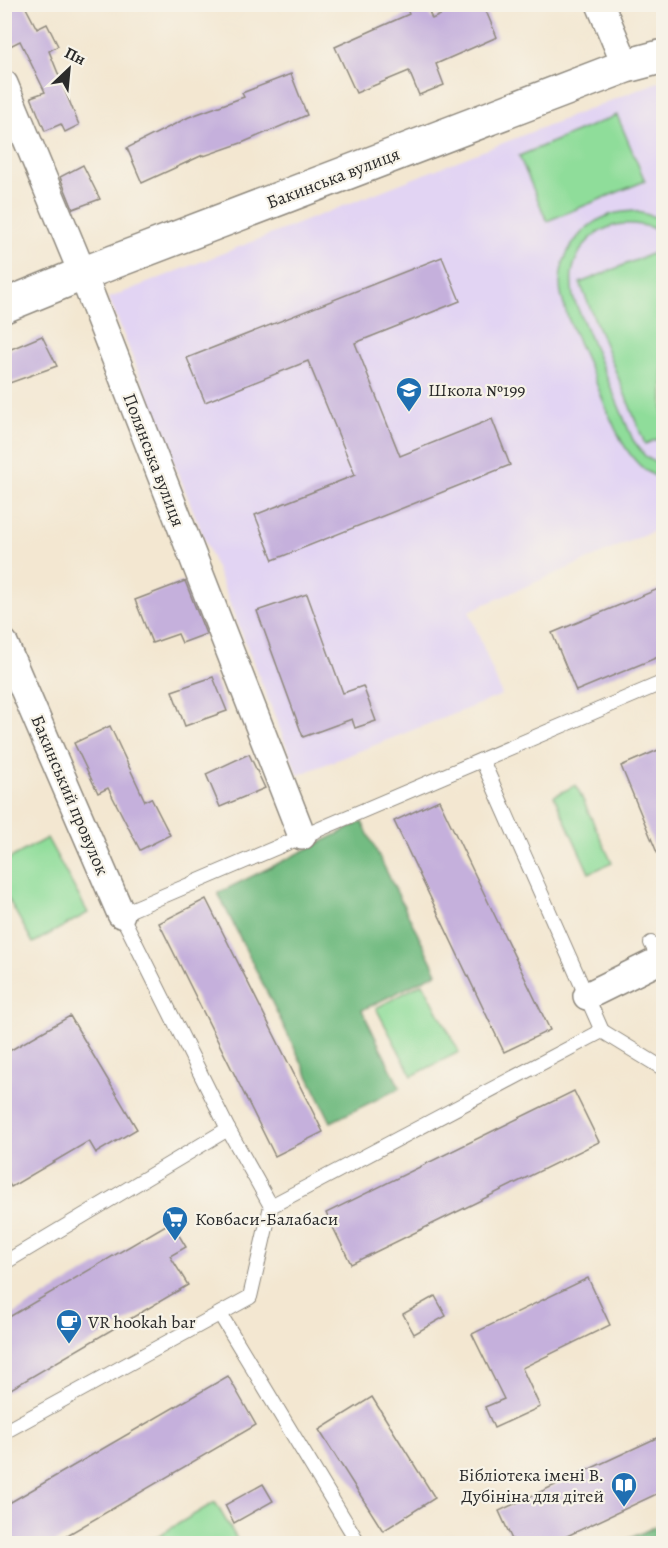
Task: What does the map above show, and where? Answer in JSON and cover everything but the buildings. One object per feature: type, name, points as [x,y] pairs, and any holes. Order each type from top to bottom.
[{"type":"street","points":[[600,4],[626,66]]},
{"type":"street","name":"Бакинська вулиця","points":[[4,306],[626,66],[663,56]]},
{"type":"street","name":"Полянська вулиця","points":[[4,84],[82,274],[302,836]]},
{"type":"street","name":"Бакинський провулок","points":[[4,643],[122,914]]},
{"type":"street","points":[[586,996],[658,953]]},
{"type":"lane","points":[[4,1432],[250,1297],[271,1206],[228,1129],[122,914],[663,682]]},
{"type":"lane","points":[[482,760],[602,1031],[663,1069]]},
{"type":"lane","points":[[271,1206],[602,1031]]},
{"type":"lane","points":[[4,1263],[228,1129]]},
{"type":"lane","points":[[220,1314],[358,1544]]},
{"type":"shaded area","name":"Школа №199","points":[[663,80],[663,527],[469,611],[502,695],[298,775],[109,298]]},
{"type":"green space","points":[[617,115],[645,181],[547,221],[519,156]]},
{"type":"green space","points":[[634,211],[663,219],[663,233],[634,224],[607,228],[595,235],[577,258],[572,273],[572,291],[633,440],[645,456],[663,468],[663,479],[649,473],[637,463],[618,435],[572,328],[561,293],[561,272],[564,262],[580,234],[607,216]]},
{"type":"green space","points":[[663,249],[663,437],[645,444],[580,283]]},
{"type":"green space","points":[[576,785],[612,863],[589,873],[554,796]]},
{"type":"green space","points":[[362,822],[437,973],[362,1010],[400,1088],[331,1122],[218,893]]},
{"type":"green space","points":[[47,838],[88,913],[33,943],[5,893],[5,861]]},
{"type":"green space","points":[[423,983],[459,1052],[412,1076],[376,1008]]},
{"type":"green space","points":[[215,1502],[237,1539],[236,1543],[159,1543],[156,1537]]},
{"type":"green space","points":[[663,1523],[663,1543],[620,1543]]},
{"type":"place","name":"Школа №199","points":[[409,413]]},
{"type":"place","name":"Ковбаси-Балабаси","points":[[175,1242]]},
{"type":"place","name":"VR hookah bar","points":[[69,1345]]},
{"type":"place","name":"Бібліотека імені В. Дубініна для дітей","points":[[624,1508]]}]
